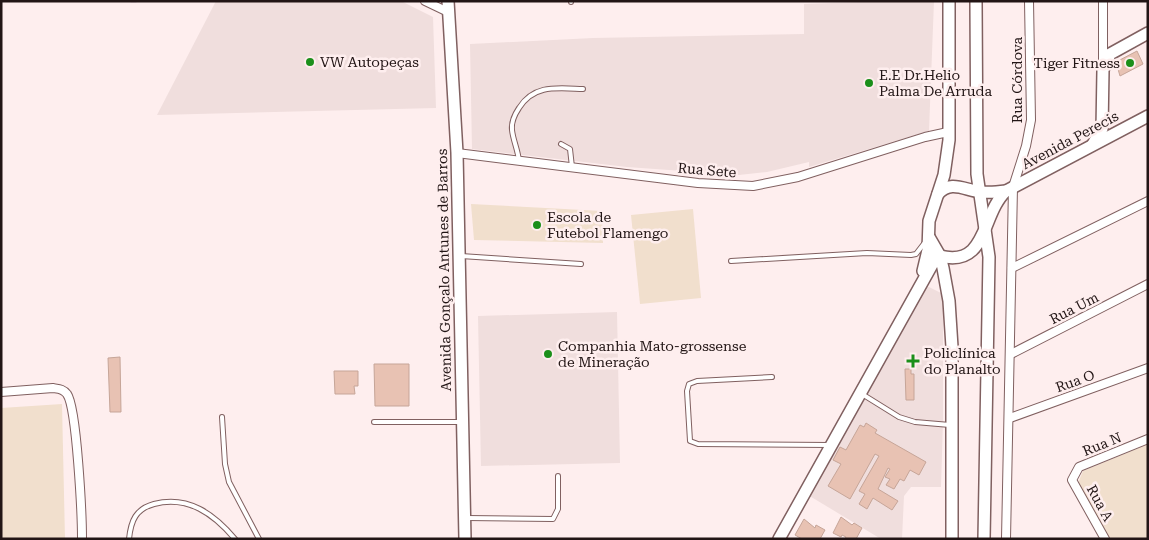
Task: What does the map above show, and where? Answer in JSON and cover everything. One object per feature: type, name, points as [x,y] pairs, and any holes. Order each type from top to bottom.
[{"type":"main road","points":[[917,295],[926,258],[929,221],[946,165],[949,1]]},
{"type":"main road","points":[[976,1],[977,174],[989,257],[984,539]]},
{"type":"main road","name":"Avenida Gonçalo Antunes de Barros","points":[[448,7],[457,153],[465,539]]},
{"type":"main road","points":[[1092,146],[1099,136],[1103,124],[1103,70],[1110,54],[1148,33]]},
{"type":"main road","name":"Avenida Perecis","points":[[979,192],[1010,189],[1148,116]]},
{"type":"main road","points":[[1103,124],[1114,134]]},
{"type":"main road","points":[[938,194],[946,187],[953,186],[979,192]]},
{"type":"main road","points":[[939,255],[956,259],[966,256],[977,244],[997,202],[1010,189]]},
{"type":"main road","points":[[929,237],[939,255],[946,279],[949,307],[953,425],[952,539]]},
{"type":"main road","points":[[779,539],[939,255]]},
{"type":"street","points":[[425,1],[448,7]]},
{"type":"street","name":"Rua Córdova","points":[[1006,539],[1012,268],[1010,189],[1026,146],[1030,120],[1029,1]]},
{"type":"street","points":[[1103,1],[1103,70]]},
{"type":"street","points":[[1103,33],[1109,43],[1118,49]]},
{"type":"street","name":"Rua Sete","points":[[457,153],[698,183],[753,186],[798,177],[925,137],[948,132]]},
{"type":"street","points":[[1012,268],[1148,201]]},
{"type":"street","name":"Rua Um","points":[[1011,354],[1148,285]]},
{"type":"street","name":"Rua O","points":[[1010,418],[1148,368]]},
{"type":"street","points":[[1,392],[53,388],[61,389],[68,395],[75,434],[82,539]]},
{"type":"street","name":"Rua N","points":[[1072,480],[1079,467],[1148,439]]},
{"type":"street","name":"Rua A","points":[[1072,480],[1105,539]]},
{"type":"lane","points":[[519,161],[512,122],[524,100],[538,90],[547,88],[582,90]]},
{"type":"lane","points":[[561,144],[570,149],[572,167]]},
{"type":"lane","points":[[731,261],[867,253],[911,255],[916,254],[929,237]]},
{"type":"lane","points":[[459,256],[581,264]]},
{"type":"lane","points":[[772,377],[696,381],[689,384],[687,400],[690,441],[698,444],[832,445]]},
{"type":"lane","points":[[861,394],[899,417],[915,422],[953,425]]},
{"type":"lane","points":[[222,417],[225,464],[229,482],[260,539]]},
{"type":"lane","points":[[374,422],[463,422]]},
{"type":"lane","points":[[465,518],[553,519],[558,509],[558,476]]},
{"type":"lane","points":[[129,539],[133,519],[143,507],[177,501],[192,504],[205,511],[235,539]]},
{"type":"shaded area","name":"VW Autopeças","points":[[216,1],[401,1],[433,17],[436,108],[157,115]]},
{"type":"shaded area","points":[[934,1],[929,131],[809,167],[809,162],[767,172],[739,175],[627,167],[472,149],[470,44],[593,38],[804,34],[804,4]]},
{"type":"shaded area","name":"Escola de Futebol Flamengo","points":[[471,204],[602,211],[603,243],[474,240]]},
{"type":"shaded area","points":[[693,209],[701,298],[640,304],[631,215]]},
{"type":"shaded area","name":"Policlínica do Planalto","points":[[929,287],[941,293],[943,300],[941,487],[911,487],[904,496],[902,539],[881,539],[808,495],[924,288]]},
{"type":"shaded area","name":"Companhia Mato-grossense de Mineração","points":[[617,312],[620,463],[481,466],[478,316]]},
{"type":"shaded area","points":[[62,404],[65,539],[1,539],[1,408]]},
{"type":"shaded area","points":[[1148,444],[1148,539],[1109,539],[1078,483],[1083,471]]},
{"type":"building","name":"Tiger Fitness","points":[[1137,51],[1143,64],[1120,76],[1116,62]]},
{"type":"building","points":[[120,357],[121,412],[110,412],[108,358]]},
{"type":"building","points":[[374,364],[409,364],[409,406],[375,406]]},
{"type":"building","points":[[905,369],[911,369],[911,374],[914,374],[914,400],[906,400]]},
{"type":"building","points":[[334,371],[358,371],[358,386],[354,386],[355,394],[335,394]]},
{"type":"building","points":[[866,423],[877,430],[875,433],[926,462],[919,475],[910,470],[904,481],[900,479],[894,489],[886,485],[890,479],[885,477],[890,469],[888,468],[878,489],[898,501],[892,510],[873,498],[867,509],[859,504],[865,494],[859,491],[879,456],[875,454],[850,499],[828,486],[841,464],[833,460],[840,447],[846,450],[860,425],[864,427]]},
{"type":"building","points":[[841,517],[852,525],[854,523],[862,528],[856,539],[845,539],[846,537],[842,535],[841,537],[833,533]]},
{"type":"building","points":[[804,519],[815,528],[816,525],[825,530],[820,539],[802,539],[795,535]]},
{"type":"waterway","points":[[131,1],[136,1]]},
{"type":"place","name":"VW Autopeças","points":[[310,62]]},
{"type":"place","name":"Tiger Fitness","points":[[1130,63]]},
{"type":"place","name":"E.E Dr.Helio Palma De Arruda","points":[[869,83]]},
{"type":"place","name":"Escola de Futebol Flamengo","points":[[537,225]]},
{"type":"place","name":"Companhia Mato-grossense de Mineração","points":[[548,354]]},
{"type":"place","name":"Policlínica do Planalto","points":[[913,361]]}]
